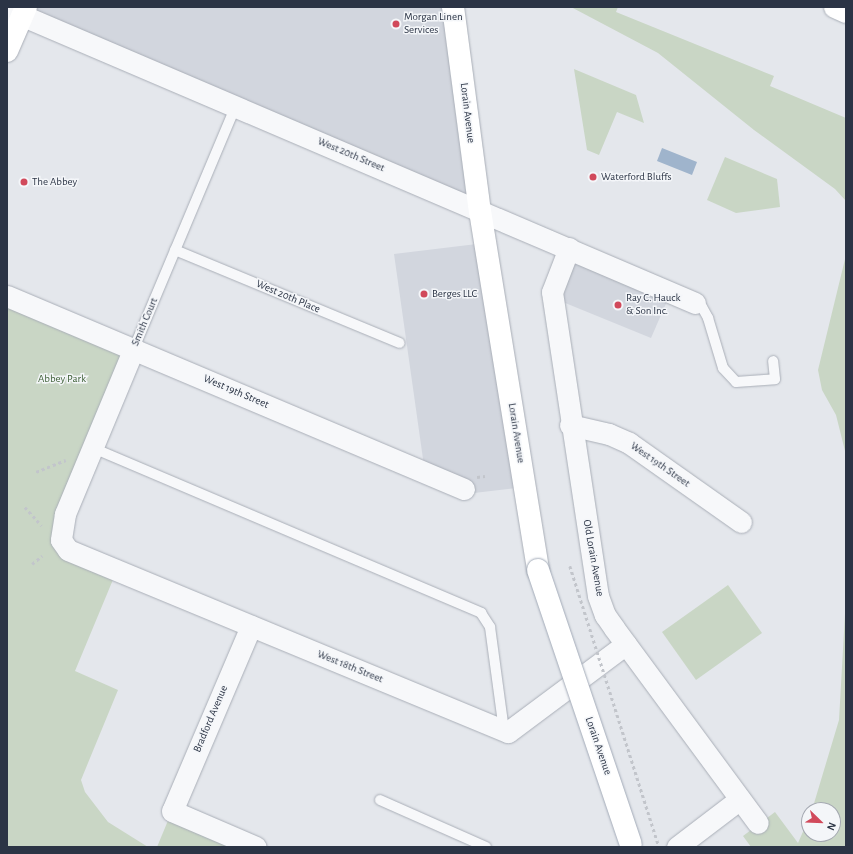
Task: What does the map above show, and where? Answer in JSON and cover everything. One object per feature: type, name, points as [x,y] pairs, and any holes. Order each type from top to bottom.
[{"type":"main road","name":"Lorain Avenue","points":[[453,7],[480,211],[538,570],[632,847]]},
{"type":"main road","points":[[835,7],[846,12]]},
{"type":"main road","points":[[7,51],[18,10]]},
{"type":"street","name":"West 20th Street","points":[[18,10],[695,303]]},
{"type":"street","name":"Old Lorain Avenue","points":[[570,248],[552,292],[570,425],[598,596],[605,615],[758,823]]},
{"type":"street","name":"West 19th Street","points":[[7,296],[134,348],[464,489]]},
{"type":"street","name":"Smith Court","points":[[61,540],[65,514],[134,348]]},
{"type":"street","name":"West 19th Street","points":[[570,425],[609,434],[629,443],[741,522]]},
{"type":"street","name":"West 18th Street","points":[[61,540],[68,550],[504,730]]},
{"type":"street","name":"Bradford Avenue","points":[[251,626],[172,811],[256,847]]},
{"type":"street","points":[[504,730],[508,732],[626,644]]},
{"type":"street","points":[[677,847],[740,799]]},
{"type":"lane","name":"Smith Court","points":[[134,348],[236,105]]},
{"type":"lane","name":"West 20th Place","points":[[176,250],[400,343]]},
{"type":"lane","points":[[695,303],[702,307],[708,318],[723,368],[736,382],[775,379],[773,361]]},
{"type":"lane","points":[[93,448],[481,613],[490,627],[504,730]]},
{"type":"lane","points":[[380,800],[486,847]]},
{"type":"path","points":[[36,472],[70,459]]},
{"type":"path","points":[[25,507],[42,526]]},
{"type":"path","points":[[32,564],[42,556]]},
{"type":"path","points":[[570,566],[660,847]]},
{"type":"shaded area","points":[[26,7],[453,7],[480,211]]},
{"type":"shaded area","points":[[485,243],[525,487],[474,493],[425,473],[394,254]]},
{"type":"shaded area","points":[[569,248],[671,292],[651,338],[553,298]]},
{"type":"green space","points":[[571,7],[618,7],[616,12],[774,76],[770,86],[846,118],[846,201],[835,189],[754,130],[658,53]]},
{"type":"green space","points":[[574,69],[636,95],[644,123],[617,112],[599,155],[587,150]]},
{"type":"green space","points":[[725,157],[777,179],[780,207],[736,213],[707,200]]},
{"type":"green space","points":[[846,255],[846,455],[836,415],[822,390],[818,370]]},
{"type":"green space","name":"Abbey Park","points":[[7,296],[134,348],[61,540],[117,570],[75,671],[118,690],[81,780],[85,792],[108,822],[148,847],[7,847]]},
{"type":"green space","points":[[728,585],[762,633],[696,680],[662,632]]},
{"type":"green space","points":[[846,596],[846,847],[751,847],[743,836],[775,812],[798,843],[801,836],[801,842],[841,842],[841,802],[814,802],[839,720]]},
{"type":"green space","points":[[172,811],[256,847],[157,847]]},
{"type":"water","points":[[662,148],[697,162],[692,175],[657,161]]},
{"type":"place","name":"Morgan Linen Services","points":[[396,24]]},
{"type":"place","name":"Waterford Bluffs","points":[[593,177]]},
{"type":"place","name":"The Abbey","points":[[24,182]]},
{"type":"place","name":"Berges LLC","points":[[424,294]]},
{"type":"place","name":"Ray C. Hauck & Son Inc.","points":[[618,305]]}]
